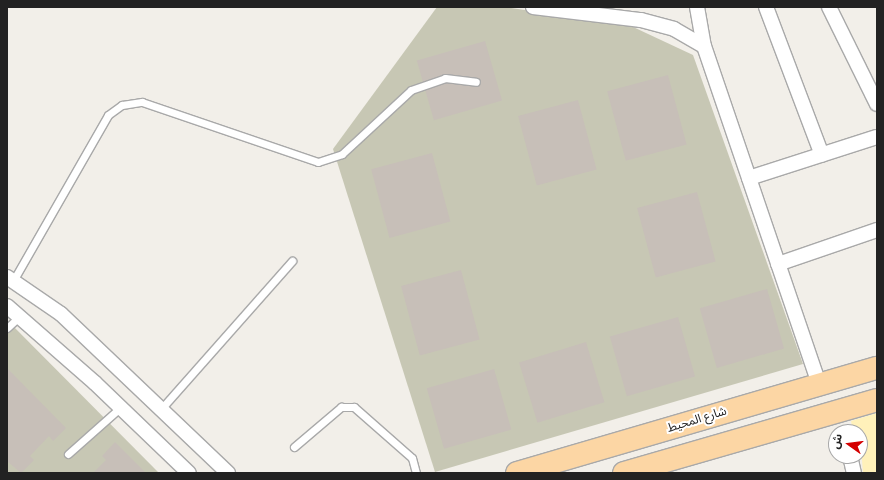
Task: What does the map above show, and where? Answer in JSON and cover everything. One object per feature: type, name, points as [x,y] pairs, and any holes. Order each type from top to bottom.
[{"type":"main road","name":"شارع المحيط","points":[[517,473],[877,368]]},
{"type":"main road","points":[[624,473],[877,400]]},
{"type":"street","points":[[532,7],[640,20],[674,29],[704,46]]},
{"type":"street","points":[[697,7],[704,46],[819,384]]},
{"type":"street","points":[[766,7],[822,155]]},
{"type":"street","points":[[829,7],[877,104]]},
{"type":"street","points":[[749,178],[877,137]]},
{"type":"street","points":[[778,264],[877,230]]},
{"type":"street","points":[[10,279],[61,314],[228,473]]},
{"type":"street","points":[[7,306],[21,315],[121,407],[189,473]]},
{"type":"lane","points":[[10,279],[108,115],[122,105],[142,102],[318,162],[342,154],[411,90],[445,78],[476,82]]},
{"type":"lane","points":[[161,409],[292,261]]},
{"type":"lane","points":[[7,328],[21,315]]},
{"type":"lane","points":[[68,454],[121,407]]},
{"type":"lane","points":[[294,447],[341,407],[354,407],[412,458],[416,473]]},
{"type":"shaded area","points":[[437,7],[504,7],[631,26],[693,55],[803,364],[435,472],[333,149]]},
{"type":"shaded area","points":[[7,320],[159,473],[7,473]]},
{"type":"sand","points":[[877,413],[877,473],[863,473],[862,464],[868,464],[868,424],[852,424],[851,421]]},
{"type":"building","points":[[485,41],[502,101],[434,120],[417,61]]},
{"type":"building","points":[[668,75],[687,145],[626,161],[607,91]]},
{"type":"building","points":[[578,100],[597,170],[537,186],[518,116]]},
{"type":"building","points":[[432,153],[450,222],[390,238],[371,169]]},
{"type":"building","points":[[697,192],[716,262],[656,278],[637,208]]},
{"type":"building","points":[[461,270],[480,340],[420,356],[401,286]]},
{"type":"building","points":[[767,289],[784,349],[717,368],[700,308]]},
{"type":"building","points":[[678,317],[695,377],[627,396],[610,337]]},
{"type":"building","points":[[586,342],[604,402],[537,423],[519,362]]},
{"type":"building","points":[[7,368],[66,428],[53,441],[49,436],[30,456],[34,460],[21,473],[7,461]]},
{"type":"building","points":[[494,369],[511,430],[444,449],[427,388]]},
{"type":"building","points":[[115,442],[146,473],[93,473],[106,460],[102,456]]}]
